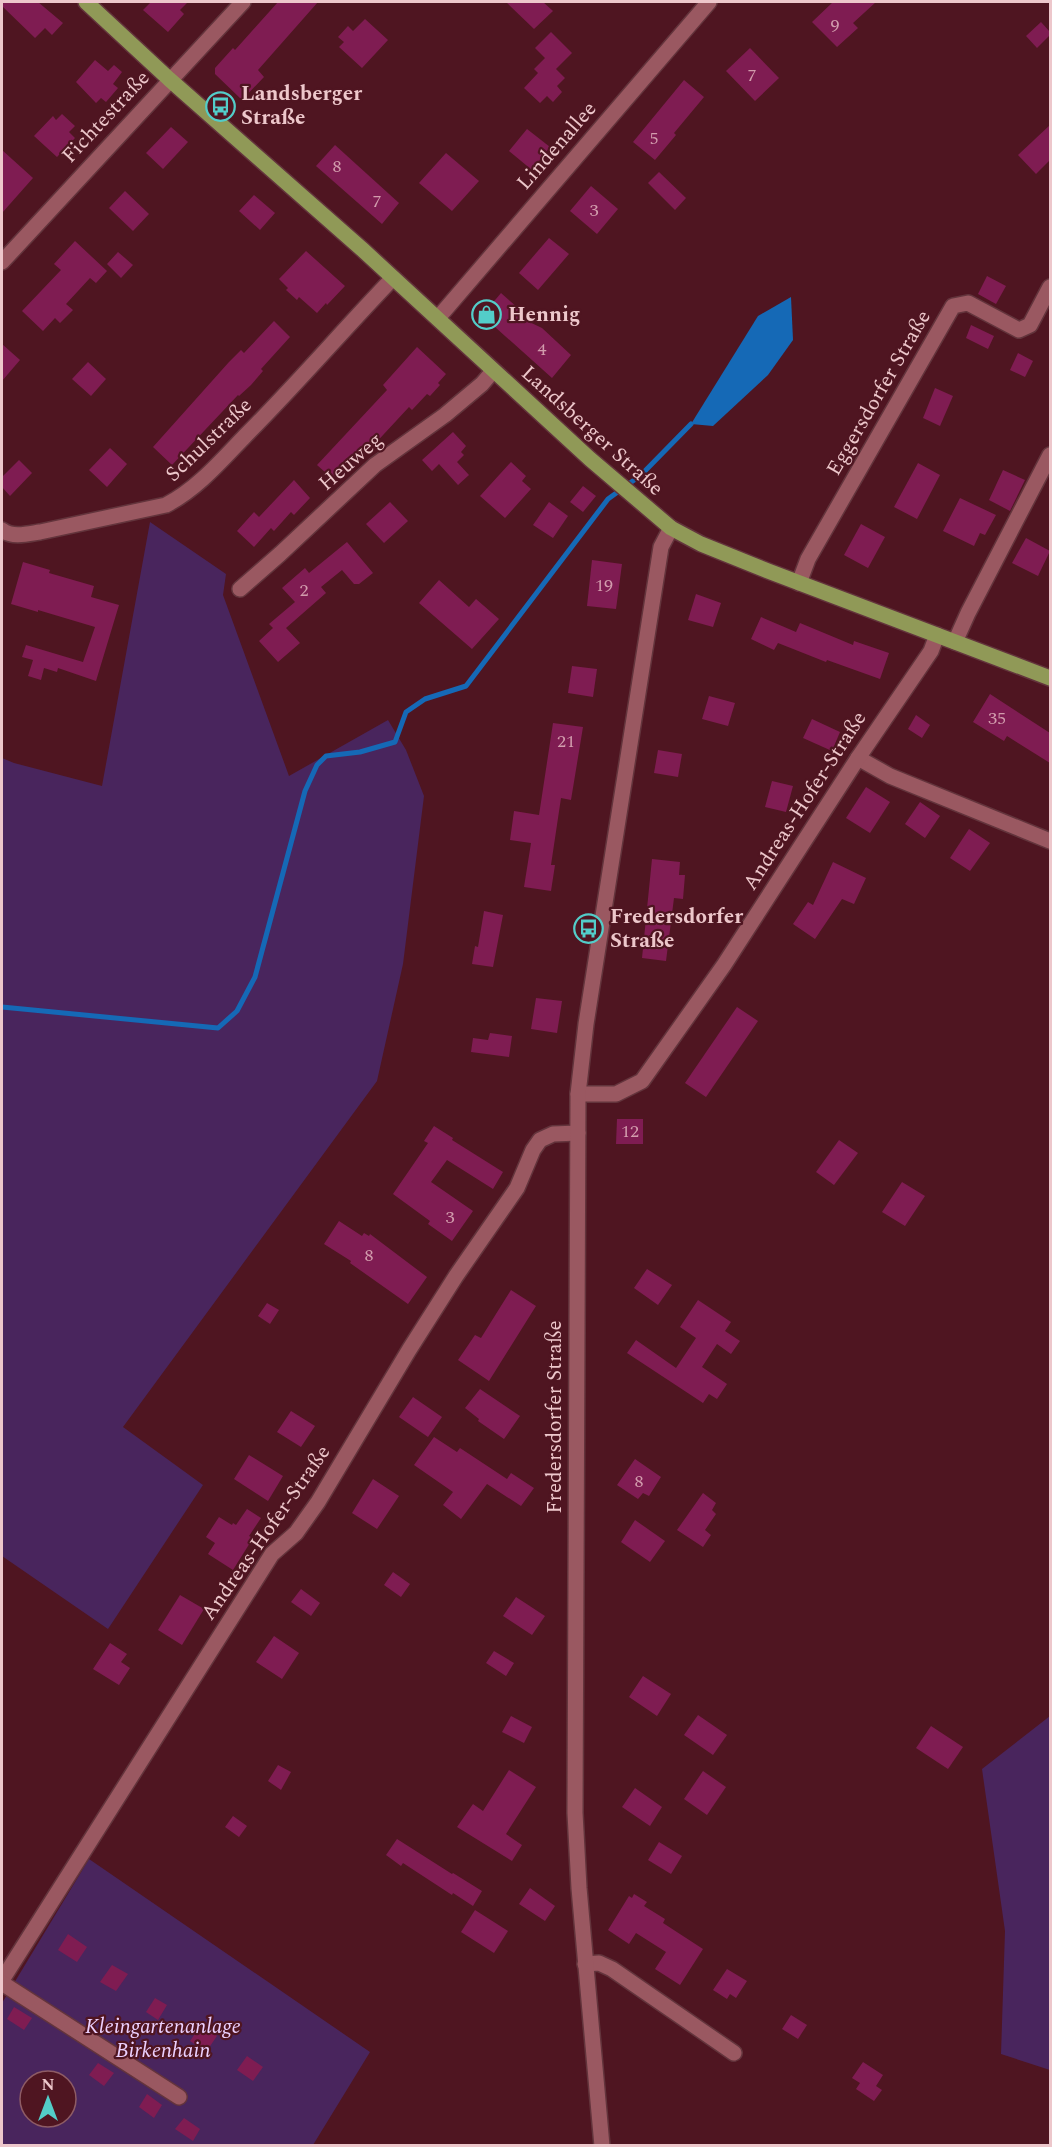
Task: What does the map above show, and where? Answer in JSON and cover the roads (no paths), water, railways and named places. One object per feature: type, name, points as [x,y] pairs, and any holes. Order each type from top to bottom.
[{"type":"main road","name":"Landsberger Straße","points":[[86,2],[438,318],[622,488],[671,528]]},
{"type":"main road","points":[[671,528],[701,544],[799,583],[1050,678]]},
{"type":"street","name":"Fichtestraße","points":[[2,262],[243,2]]},
{"type":"street","name":"Lindenallee","points":[[438,318],[709,2]]},
{"type":"street","name":"Schulstraße","points":[[2,530],[7,534],[20,535],[40,532],[166,505],[176,500],[200,482],[255,426],[393,278]]},
{"type":"street","name":"Eggersdorfer Straße","points":[[799,583],[808,559],[953,306],[968,303],[1019,330],[1030,325],[1050,287]]},
{"type":"street","name":"Heuweg","points":[[240,589],[375,465],[445,414],[482,384],[493,371]]},
{"type":"street","points":[[955,642],[1050,455]]},
{"type":"street","name":"Fredersdorfer Straße","points":[[602,2145],[585,1960],[575,1813],[578,1094],[586,1024],[661,547],[671,528]]},
{"type":"street","name":"Andreas-Hofer-Straße","points":[[578,1094],[616,1094],[642,1081],[724,964],[858,758],[931,651],[937,635]]},
{"type":"street","points":[[858,758],[890,776],[1050,841]]},
{"type":"street","name":"Andreas-Hofer-Straße","points":[[2,1981],[272,1554],[296,1533],[318,1502],[409,1350],[456,1276],[517,1188],[533,1150],[540,1140],[553,1134],[578,1133]]},
{"type":"street","points":[[585,1960],[612,1969],[734,2053]]},
{"type":"street","points":[[2,1981],[179,2097]]},
{"type":"water","points":[[791,297],[793,340],[768,375],[713,426],[691,424],[758,316]]},
{"type":"waterway","points":[[2,1007],[218,1028],[237,1011],[255,977],[305,791],[317,765],[326,756],[360,752],[395,742],[406,712],[425,699],[466,686],[608,499],[641,475],[691,424]]},
{"type":"place","name":"Landsberger Straße","points":[[220,106]]},
{"type":"place","name":"Hennig","points":[[487,315]]},
{"type":"place","name":"Fredersdorfer Straße","points":[[589,929]]},
{"type":"park label","name":"Kleingartenanlage Birkenhain","points":[[163,2039]]}]
